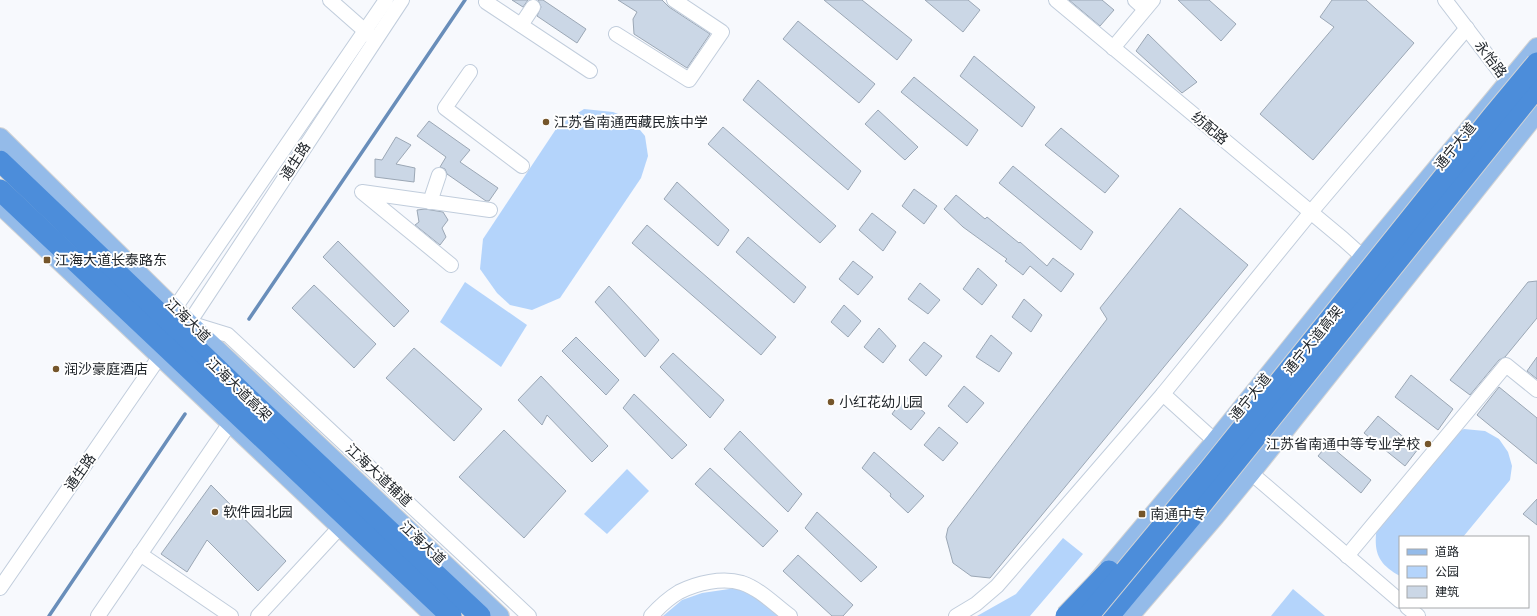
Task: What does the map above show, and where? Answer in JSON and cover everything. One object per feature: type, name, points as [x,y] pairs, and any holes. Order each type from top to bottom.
[{"type":"highway","name":"通宁大道高架","points":[[1088,616],[1209,470],[1487,123],[1537,63]]},
{"type":"highway","name":"通宁大道高架","points":[[1109,616],[1197,510],[1537,88]]},
{"type":"highway","name":"江海大道高架","points":[[0,161],[249,399],[480,616]]},
{"type":"highway","name":"江海大道高架","points":[[0,190],[451,616]]},
{"type":"highway","points":[[249,399],[354,488],[492,616]]},
{"type":"highway","points":[[1067,616],[1124,555],[1209,470]]},
{"type":"highway","points":[[1122,616],[1143,589],[1197,510]]},
{"type":"main road","name":"通宁大道","points":[[1067,616],[1215,441],[1363,257],[1537,47]]},
{"type":"main road","points":[[1130,616],[1251,473],[1536,116]]},
{"type":"main road","name":"江海大道","points":[[0,137],[189,322],[500,616]]},
{"type":"main road","points":[[0,205],[434,616]]},
{"type":"street","points":[[330,0],[370,36]]},
{"type":"street","name":"通生路","points":[[189,322],[370,36],[386,0]]},
{"type":"street","name":"通生路","points":[[176,308],[370,36],[402,0]]},
{"type":"street","points":[[616,34],[689,80],[722,32],[674,0]]},
{"type":"street","name":"纺配路","points":[[1056,0],[1363,257]]},
{"type":"street","name":"永怡路","points":[[1445,0],[1536,116]]},
{"type":"street","points":[[486,2],[590,71]]},
{"type":"street","points":[[1113,48],[1144,3]]},
{"type":"street","points":[[521,25],[534,7]]},
{"type":"street","points":[[956,616],[976,604],[997,586],[1163,394],[1311,212],[1467,28]]},
{"type":"street","points":[[470,72],[445,108],[522,166]]},
{"type":"street","points":[[430,202],[439,175]]},
{"type":"street","points":[[451,266],[362,192],[490,210]]},
{"type":"street","name":"江海大道辅道","points":[[189,322],[228,335],[529,616]]},
{"type":"street","name":"通生路","points":[[0,588],[160,356]]},
{"type":"street","points":[[1347,556],[1506,365],[1537,390]]},
{"type":"street","points":[[1163,394],[1215,441]]},
{"type":"street","points":[[98,616],[230,423]]},
{"type":"street","points":[[1251,473],[1399,600]]},
{"type":"street","points":[[258,616],[340,527]]},
{"type":"street","points":[[140,554],[231,616]]},
{"type":"street","points":[[651,616],[679,592],[702,584],[721,580],[742,583],[759,592],[790,616]]},
{"type":"street","points":[[1408,608],[1418,616]]},
{"type":"green space","points":[[584,109],[613,112],[631,119],[645,136],[648,156],[641,178],[560,298],[532,310],[510,305],[497,293],[480,269],[483,239],[558,126]]},
{"type":"green space","points":[[465,282],[527,325],[501,367],[440,322]]},
{"type":"green space","points":[[1464,429],[1485,431],[1499,439],[1508,452],[1512,466],[1510,480],[1464,536],[1399,536],[1399,575],[1387,567],[1379,556],[1376,544],[1377,527],[1449,437]]},
{"type":"green space","points":[[627,469],[649,491],[607,534],[584,514]]},
{"type":"green space","points":[[1063,538],[1083,554],[1030,616],[977,616],[1016,594]]},
{"type":"green space","points":[[736,588],[752,594],[782,616],[663,616],[682,600],[702,593]]},
{"type":"green space","points":[[1293,589],[1325,616],[1271,616]]},
{"type":"building","points":[[512,0],[528,0],[523,7]]},
{"type":"building","points":[[538,0],[543,0],[586,29],[577,43],[537,16],[541,7]]},
{"type":"building","points":[[618,0],[662,0],[669,7],[710,34],[687,68],[634,34],[633,19],[637,12]]},
{"type":"building","points":[[824,0],[862,0],[912,40],[897,60]]},
{"type":"building","points":[[925,0],[968,0],[980,10],[963,32]]},
{"type":"building","points":[[1069,0],[1102,0],[1114,10],[1100,26]]},
{"type":"building","points":[[1178,0],[1209,0],[1236,24],[1221,41]]},
{"type":"building","points":[[1332,0],[1366,0],[1414,43],[1313,160],[1260,114],[1334,27],[1320,17]]},
{"type":"building","points":[[798,21],[875,84],[859,103],[783,39]]},
{"type":"building","points":[[1148,34],[1197,82],[1182,93],[1136,51]]},
{"type":"building","points":[[974,56],[1035,107],[1022,127],[960,76]]},
{"type":"building","points":[[914,77],[978,130],[967,146],[901,92]]},
{"type":"building","points":[[758,80],[861,171],[848,190],[743,100]]},
{"type":"building","points":[[878,110],[918,147],[905,160],[865,124]]},
{"type":"building","points":[[429,121],[470,150],[460,162],[498,188],[489,201],[486,201],[447,174],[445,169],[440,167],[446,157],[417,136]]},
{"type":"building","points":[[723,127],[836,226],[820,243],[708,144]]},
{"type":"building","points":[[1061,128],[1119,176],[1105,193],[1045,145]]},
{"type":"building","points":[[396,137],[411,145],[396,164],[415,168],[414,182],[375,177],[375,159],[382,160]]},
{"type":"building","points":[[1013,166],[1093,232],[1081,250],[999,183]]},
{"type":"building","points":[[677,182],[729,230],[718,246],[664,199]]},
{"type":"building","points":[[914,189],[937,206],[924,224],[902,206]]},
{"type":"building","points":[[956,195],[985,219],[987,217],[1019,243],[1020,242],[1047,266],[1053,258],[1074,274],[1061,292],[1030,266],[1023,275],[1005,261],[1007,259],[963,227],[944,209]]},
{"type":"building","points":[[1180,208],[1248,265],[990,578],[971,576],[953,563],[946,537],[948,528],[1107,319],[1100,308]]},
{"type":"building","points":[[425,209],[443,212],[448,220],[442,228],[446,237],[440,245],[415,225],[419,222],[417,210]]},
{"type":"building","points":[[872,213],[896,232],[883,251],[859,230]]},
{"type":"building","points":[[647,225],[776,337],[761,355],[632,243]]},
{"type":"building","points":[[748,237],[806,287],[794,303],[736,252]]},
{"type":"building","points":[[338,241],[409,311],[394,327],[323,257]]},
{"type":"building","points":[[853,261],[873,277],[858,295],[839,279]]},
{"type":"building","points":[[978,268],[997,285],[982,305],[963,289]]},
{"type":"building","points":[[1537,281],[1537,318],[1505,357],[1499,360],[1470,395],[1450,380],[1528,282]]},
{"type":"building","points":[[920,283],[940,300],[928,314],[908,299]]},
{"type":"building","points":[[314,285],[376,344],[354,368],[292,308]]},
{"type":"building","points":[[609,286],[659,340],[645,357],[595,302]]},
{"type":"building","points":[[1024,299],[1042,315],[1031,332],[1012,317]]},
{"type":"building","points":[[844,305],[861,321],[848,337],[831,322]]},
{"type":"building","points":[[879,328],[896,346],[883,363],[864,347]]},
{"type":"building","points":[[991,335],[1012,353],[999,372],[976,357]]},
{"type":"building","points":[[576,337],[619,380],[606,395],[562,351]]},
{"type":"building","points":[[924,342],[942,356],[926,376],[909,360]]},
{"type":"building","points":[[414,348],[482,409],[454,441],[386,378]]},
{"type":"building","points":[[673,353],[724,400],[710,418],[660,367]]},
{"type":"building","points":[[1537,357],[1537,379],[1527,371]]},
{"type":"building","points":[[1411,375],[1453,409],[1438,430],[1395,397]]},
{"type":"building","points":[[541,376],[608,446],[592,462],[547,415],[542,425],[518,400]]},
{"type":"building","points":[[964,386],[984,403],[967,423],[948,406]]},
{"type":"building","points":[[1499,387],[1537,418],[1537,464],[1477,415]]},
{"type":"building","points":[[634,394],[687,445],[672,459],[623,408]]},
{"type":"building","points":[[905,396],[925,413],[911,430],[892,414]]},
{"type":"building","points":[[1378,416],[1418,449],[1405,466],[1364,433]]},
{"type":"building","points":[[939,427],[958,443],[943,461],[924,445]]},
{"type":"building","points":[[504,430],[566,491],[524,538],[459,477]]},
{"type":"building","points":[[740,431],[802,494],[788,512],[724,449]]},
{"type":"building","points":[[1328,444],[1371,480],[1361,493],[1318,456]]},
{"type":"building","points":[[874,452],[924,496],[908,513],[890,496],[891,494],[862,468]]},
{"type":"building","points":[[710,468],[778,531],[763,547],[695,484]]},
{"type":"building","name":"软件园北园","points":[[211,485],[286,561],[258,591],[207,540],[187,572],[161,554]]},
{"type":"building","points":[[1537,499],[1537,525],[1523,514]]},
{"type":"building","points":[[817,512],[877,567],[861,582],[805,528]]},
{"type":"building","points":[[798,555],[853,605],[843,616],[832,616],[783,571]]},
{"type":"waterway","points":[[249,319],[465,0]]},
{"type":"waterway","points":[[49,616],[185,414]]},
{"type":"place","name":"江苏省南通西藏民族中学","points":[[546,122]]},
{"type":"place","name":"江海大道长泰路东","points":[[47,260]]},
{"type":"place","name":"润沙豪庭酒店","points":[[56,369]]},
{"type":"place","name":"小红花幼儿园","points":[[831,402]]},
{"type":"place","name":"江苏省南通中等专业学校","points":[[1428,444]]},
{"type":"place","name":"软件园北园","points":[[215,512]]},
{"type":"place","name":"南通中专","points":[[1142,514]]}]
